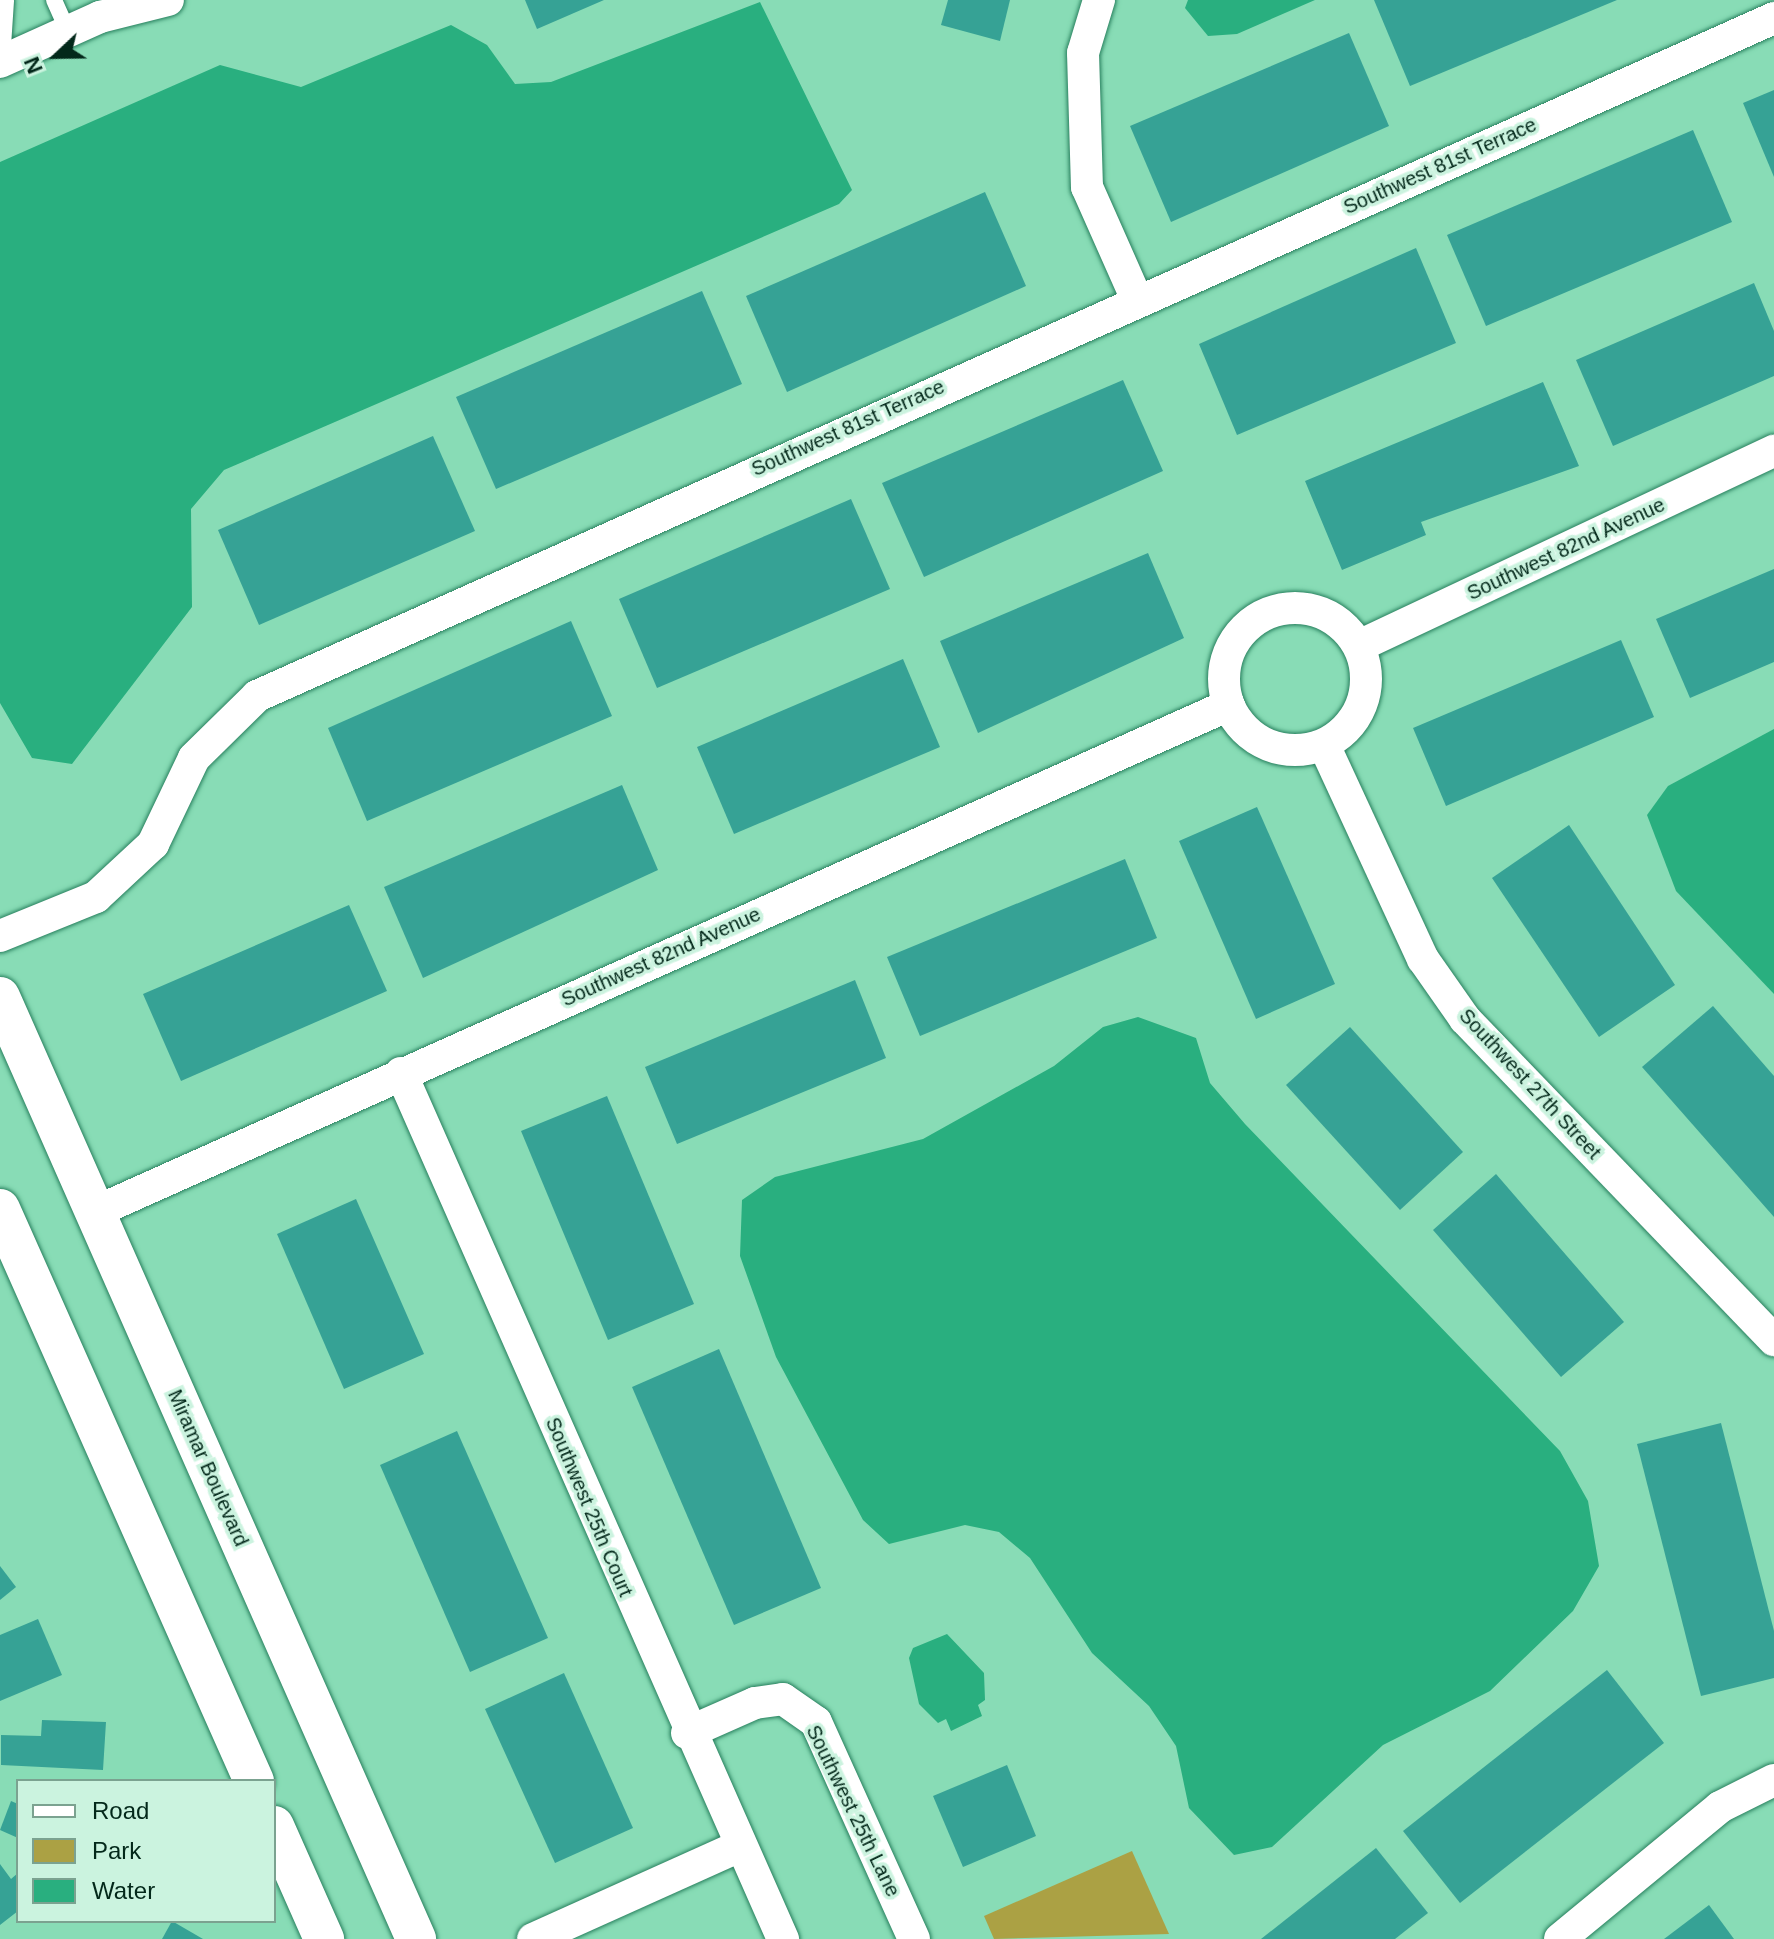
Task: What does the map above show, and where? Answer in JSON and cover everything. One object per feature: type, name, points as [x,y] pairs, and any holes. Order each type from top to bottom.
[{"type":"street","points":[[0,59],[68,32],[168,0]]},
{"type":"street","points":[[1099,0],[1083,53],[1087,187],[1137,300]]},
{"type":"street","name":"Southwest 81st Terrace","points":[[0,936],[96,897],[153,844],[194,758],[257,696],[1137,300],[1774,18]]},
{"type":"street","name":"Southwest 82nd Avenue","points":[[1359,646],[1774,451]]},
{"type":"street","points":[[1300,607],[1324,613],[1359,646],[1366,668],[1362,703],[1343,732],[1324,745],[1279,749],[1249,732],[1229,705],[1227,657],[1255,619],[1300,607]]},
{"type":"street","name":"Southwest 82nd Avenue","points":[[95,1212],[1229,705]]},
{"type":"street","name":"Southwest 27th Street","points":[[1324,745],[1423,959],[1465,1019],[1774,1340]]},
{"type":"street","name":"Miramar Boulevard","points":[[0,997],[416,1939]]},
{"type":"street","name":"Southwest 25th Court","points":[[401,1073],[687,1733],[783,1939]]},
{"type":"street","points":[[0,1209],[253,1779]]},
{"type":"street","name":"Southwest 25th Lane","points":[[687,1733],[755,1703],[783,1699],[816,1722],[914,1939]]},
{"type":"street","points":[[1560,1939],[1720,1807],[1774,1780]]},
{"type":"street","points":[[276,1831],[324,1939]]},
{"type":"street","points":[[533,1939],[740,1846]]},
{"type":"lane","points":[[0,59],[6,0]]},
{"type":"lane","points":[[54,0],[68,32]]},
{"type":"green space","points":[[1132,1851],[1169,1934],[994,1939],[984,1916]]},
{"type":"water","points":[[1188,0],[1315,0],[1237,34],[1208,36],[1185,8]]},
{"type":"water","points":[[760,2],[852,190],[839,204],[224,470],[191,509],[192,607],[72,764],[32,758],[0,703],[0,162],[220,65],[301,87],[451,25],[487,45],[515,84],[551,82]]},
{"type":"water","points":[[1774,729],[1774,994],[1676,891],[1647,815],[1668,786]]},
{"type":"water","points":[[1138,1017],[1196,1038],[1210,1083],[1245,1124],[1560,1451],[1588,1501],[1599,1566],[1573,1611],[1490,1691],[1383,1745],[1272,1847],[1234,1855],[1189,1808],[1176,1746],[1149,1706],[1092,1653],[1030,1558],[999,1532],[965,1525],[889,1544],[863,1520],[776,1357],[740,1256],[742,1200],[775,1177],[923,1139],[1054,1066],[1103,1027]]},
{"type":"water","points":[[947,1634],[984,1673],[985,1700],[978,1705],[982,1716],[951,1731],[946,1719],[938,1723],[919,1704],[909,1658],[913,1648]]},
{"type":"building","points":[[525,0],[604,0],[537,29]]},
{"type":"building","points":[[948,0],[1010,0],[1000,41],[941,25]]},
{"type":"building","points":[[1374,0],[1617,0],[1410,86]]},
{"type":"building","points":[[1349,33],[1389,126],[1171,222],[1130,126]]},
{"type":"building","points":[[1774,90],[1774,177],[1743,103]]},
{"type":"building","points":[[1693,130],[1732,222],[1486,326],[1447,235]]},
{"type":"building","points":[[985,192],[1026,286],[787,392],[746,296]]},
{"type":"building","points":[[1416,248],[1456,343],[1237,435],[1199,344]]},
{"type":"building","points":[[1754,283],[1774,331],[1774,376],[1613,446],[1576,360]]},
{"type":"building","points":[[702,291],[742,384],[496,489],[456,397]]},
{"type":"building","points":[[1123,380],[1163,471],[924,577],[882,483]]},
{"type":"building","points":[[1543,382],[1579,466],[1421,522],[1426,535],[1342,570],[1305,481]]},
{"type":"building","points":[[433,436],[475,531],[259,625],[218,530]]},
{"type":"building","points":[[851,499],[890,589],[657,688],[619,599]]},
{"type":"building","points":[[1148,553],[1184,638],[978,733],[940,641]]},
{"type":"building","points":[[1774,569],[1774,662],[1690,698],[1656,619]]},
{"type":"building","points":[[571,621],[612,716],[367,821],[328,728]]},
{"type":"building","points":[[1621,640],[1654,717],[1446,806],[1413,728]]},
{"type":"building","points":[[903,659],[940,747],[734,834],[697,747]]},
{"type":"building","points":[[622,785],[658,870],[423,978],[384,887]]},
{"type":"building","points":[[1257,807],[1335,984],[1256,1019],[1179,841]]},
{"type":"building","points":[[1569,825],[1675,985],[1599,1037],[1492,878]]},
{"type":"building","points":[[1125,859],[1157,938],[920,1036],[887,957]]},
{"type":"building","points":[[349,905],[387,991],[181,1081],[143,994]]},
{"type":"building","points":[[855,980],[886,1058],[677,1144],[645,1067]]},
{"type":"building","points":[[1713,1006],[1774,1076],[1774,1217],[1642,1067]]},
{"type":"building","points":[[1350,1027],[1463,1152],[1400,1210],[1286,1085]]},
{"type":"building","points":[[607,1096],[694,1304],[608,1340],[521,1131]]},
{"type":"building","points":[[1496,1174],[1624,1322],[1561,1377],[1433,1230]]},
{"type":"building","points":[[356,1199],[424,1354],[344,1389],[277,1234]]},
{"type":"building","points":[[719,1349],[821,1588],[734,1625],[632,1387]]},
{"type":"building","points":[[1721,1423],[1774,1631],[1774,1678],[1701,1696],[1637,1444]]},
{"type":"building","points":[[457,1431],[548,1638],[470,1672],[380,1465]]},
{"type":"building","points":[[0,1566],[16,1587],[0,1600]]},
{"type":"building","points":[[38,1619],[62,1675],[0,1701],[0,1635]]},
{"type":"building","points":[[1607,1670],[1664,1743],[1460,1903],[1403,1831]]},
{"type":"building","points":[[564,1673],[633,1828],[555,1863],[485,1709]]},
{"type":"building","points":[[42,1720],[106,1722],[103,1770],[1,1765],[1,1735],[41,1736]]},
{"type":"building","points":[[1007,1765],[1036,1836],[963,1867],[933,1796]]},
{"type":"building","points":[[11,1801],[16,1803],[16,1837],[0,1830]]},
{"type":"building","points":[[1376,1848],[1428,1913],[1395,1939],[1261,1939]]},
{"type":"building","points":[[0,1864],[11,1879],[16,1875],[16,1913],[0,1925]]},
{"type":"building","points":[[1709,1905],[1734,1939],[1664,1939]]},
{"type":"building","points":[[171,1923],[175,1923],[203,1939],[162,1939]]}]
